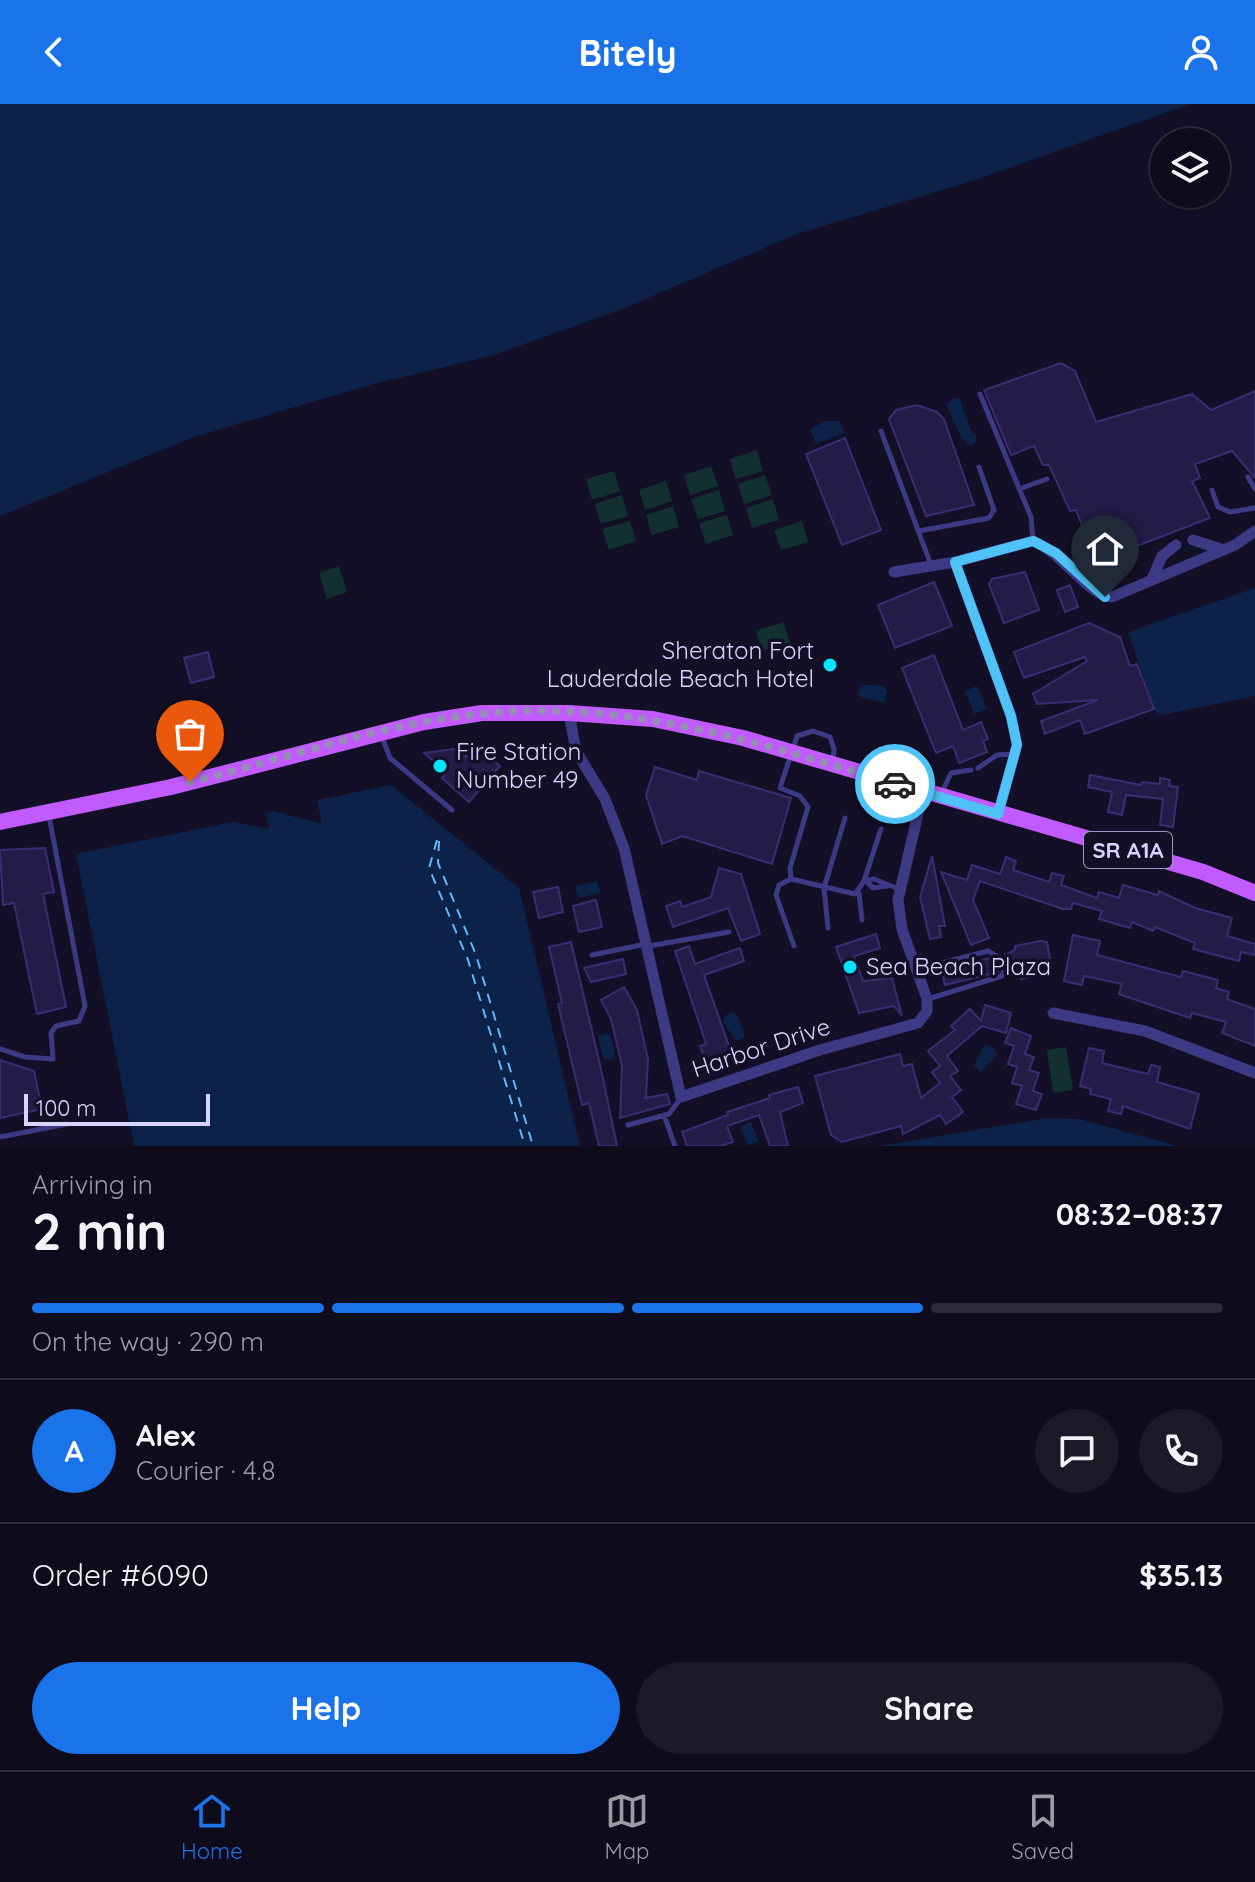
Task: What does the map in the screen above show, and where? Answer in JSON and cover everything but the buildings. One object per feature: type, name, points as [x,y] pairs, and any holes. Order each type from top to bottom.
[{"type":"main road","name":"SR A1A","points":[[0,822],[183,784],[380,733],[482,713],[569,713],[691,726],[792,752],[1203,872],[1255,893]]},
{"type":"street","points":[[894,572],[955,562],[1033,541],[1056,553],[1105,597],[1224,550],[1255,531]]},
{"type":"street","points":[[1193,540],[1224,550]]},
{"type":"street","points":[[1152,579],[1162,556],[1176,545]]},
{"type":"street","points":[[955,562],[1011,716],[1017,745],[998,814]]},
{"type":"street","name":"Harbor Drive","points":[[569,713],[576,751],[605,799],[624,848],[681,1097],[820,1050],[918,1023],[927,1011],[927,999]]},
{"type":"street","points":[[927,999],[902,929],[900,889],[931,795]]},
{"type":"street","points":[[1053,1013],[1145,1031],[1255,1073]]},
{"type":"lane","points":[[980,394],[1031,517],[1033,541]]},
{"type":"lane","points":[[881,431],[931,566]]},
{"type":"lane","points":[[919,531],[989,518],[994,510],[979,467]]},
{"type":"lane","points":[[1248,477],[1255,489]]},
{"type":"lane","points":[[1019,489],[1047,479]]},
{"type":"lane","points":[[1212,490],[1218,507],[1230,512],[1255,508]]},
{"type":"lane","points":[[791,879],[790,868],[808,807],[800,796],[780,792],[797,736],[813,731],[833,742],[832,765]]},
{"type":"lane","points":[[380,733],[390,758],[452,810]]},
{"type":"lane","points":[[978,768],[997,755],[1015,754]]},
{"type":"lane","points":[[931,795],[951,773],[971,770]]},
{"type":"lane","points":[[0,1049],[25,1057],[53,1059],[51,1033],[56,1026],[79,1021],[85,1006],[48,813]]},
{"type":"lane","points":[[828,928],[824,888],[845,818]]},
{"type":"lane","points":[[862,920],[859,893],[866,882],[881,829]]},
{"type":"lane","points":[[794,946],[776,895],[779,885],[791,879],[859,893]]},
{"type":"lane","points":[[866,882],[873,888],[887,886],[900,889]]},
{"type":"lane","points":[[592,955],[729,932]]},
{"type":"lane","points":[[917,969],[988,951],[1000,958],[1004,970],[1002,976],[927,999]]},
{"type":"lane","points":[[628,1125],[664,1115],[675,1109],[681,1097]]},
{"type":"lane","points":[[664,1115],[675,1146]]},
{"type":"lane","points":[[0,1137],[67,1124]]},
{"type":"green space","points":[[757,450],[763,471],[736,479],[730,459]]},
{"type":"green space","points":[[711,466],[718,486],[690,495],[684,475]]},
{"type":"green space","points":[[614,471],[620,491],[592,500],[586,479]]},
{"type":"green space","points":[[765,475],[772,495],[744,504],[738,484]]},
{"type":"green space","points":[[666,481],[672,501],[645,510],[639,490]]},
{"type":"green space","points":[[719,490],[725,511],[698,519],[691,499]]},
{"type":"green space","points":[[622,495],[628,516],[601,524],[595,504]]},
{"type":"green space","points":[[773,499],[779,520],[752,528],[746,508]]},
{"type":"green space","points":[[673,506],[679,527],[652,535],[646,515]]},
{"type":"green space","points":[[727,515],[733,535],[706,544],[699,523]]},
{"type":"green space","points":[[630,521],[636,541],[609,550],[602,529]]},
{"type":"green space","points":[[802,521],[808,542],[781,550],[774,530]]},
{"type":"green space","points":[[339,566],[347,592],[327,599],[319,573]]},
{"type":"green space","points":[[783,622],[790,643],[762,651],[756,631]]},
{"type":"green space","points":[[1066,1047],[1073,1090],[1053,1093],[1047,1050]]},
{"type":"water","points":[[0,104],[1190,104],[972,181],[797,234],[625,308],[494,355],[370,385],[194,437],[0,516]]},
{"type":"water","points":[[954,398],[960,399],[970,429],[976,435],[977,441],[970,446],[959,433],[946,405]]},
{"type":"water","points":[[825,421],[840,421],[844,433],[816,444],[810,429]]},
{"type":"water","points":[[1255,588],[1255,696],[1157,716],[1128,632]]},
{"type":"water","points":[[861,684],[883,686],[887,691],[884,703],[858,696]]},
{"type":"water","points":[[977,686],[987,709],[974,714],[965,691]]},
{"type":"water","points":[[391,785],[519,888],[580,1146],[134,1146],[76,854],[233,822],[269,829],[266,813],[273,811],[322,824],[317,800]]},
{"type":"water","points":[[597,881],[600,893],[578,898],[575,886]]},
{"type":"water","points":[[732,1012],[738,1016],[745,1037],[736,1041],[723,1022],[725,1016]]},
{"type":"water","points":[[610,1033],[615,1055],[610,1060],[603,1058],[598,1036]]},
{"type":"water","points":[[984,1045],[994,1048],[997,1055],[981,1072],[974,1066]]},
{"type":"water","points":[[1047,1118],[1079,1119],[1178,1146],[880,1146]]},
{"type":"water","points":[[751,1122],[759,1141],[748,1145],[740,1126]]},
{"type":"ferry route","points":[[437,840],[429,868],[468,960],[525,1146]]},
{"type":"ferry route","points":[[439,841],[438,863],[476,955],[533,1146]]},
{"type":"way so far","points":[[190,782],[424,722],[482,713],[569,713],[653,719],[691,726],[768,745],[895,784]]},
{"type":"place","name":"Sheraton Fort Lauderdale Beach Hotel","points":[[830,665]]},
{"type":"place","name":"Fire Station Number 49","points":[[440,766]]},
{"type":"place","name":"Sea Beach Plaza","points":[[850,967]]},
{"type":"route","points":[[895,784],[998,814],[1017,745],[1011,716],[955,562],[1033,541],[1049,547],[1105,597]]}]
